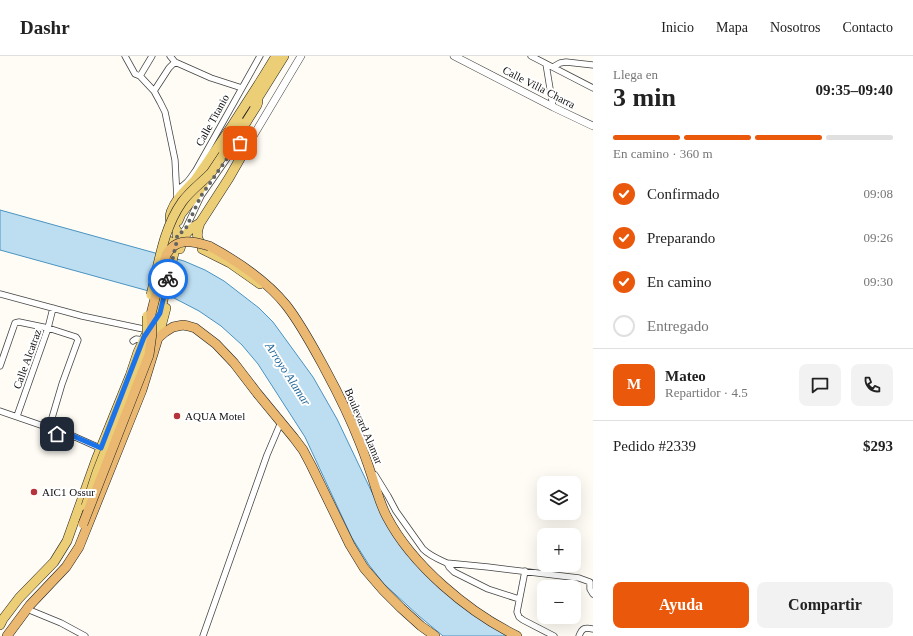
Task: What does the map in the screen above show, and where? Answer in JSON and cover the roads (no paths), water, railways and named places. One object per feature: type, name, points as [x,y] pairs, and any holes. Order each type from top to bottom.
[{"type":"highway","name":"Boulevard Alamar","points":[[175,251],[168,250],[174,245],[184,242],[197,242],[208,249],[232,259],[250,271],[270,288],[285,304],[299,323],[316,351],[346,410],[368,464],[382,508],[405,546],[434,578],[472,609],[493,623],[517,636]]},
{"type":"highway","points":[[3,636],[23,606],[65,561],[77,541],[82,523],[149,355],[152,333],[152,314],[175,251]]},
{"type":"highway","points":[[7,636],[27,609],[66,567],[79,547],[142,390],[158,338],[173,327],[183,325],[195,328],[204,334],[234,363],[298,444],[312,465],[350,545],[364,568],[401,608],[435,636]]},
{"type":"main road","points":[[183,233],[177,232],[171,223],[170,217],[178,199],[207,163],[276,56]]},
{"type":"main road","points":[[0,634],[16,608],[50,573],[65,553],[82,523],[97,472],[144,352],[147,336],[148,311],[167,230],[174,214],[188,195],[212,172],[284,56]]},
{"type":"main road","points":[[208,249],[201,245],[197,236],[197,230],[249,143],[242,132],[242,129],[257,105],[258,98]]},
{"type":"main road","points":[[175,251],[172,232],[181,214],[203,185],[207,163]]},
{"type":"main road","points":[[177,189],[168,213],[168,222],[171,229],[175,234],[183,233],[200,223]]},
{"type":"main road","points":[[158,338],[175,251],[183,233]]},
{"type":"main road","points":[[175,251],[192,246],[208,249]]},
{"type":"main road","points":[[0,625],[2,620],[19,598],[54,562],[67,541],[138,352],[165,302]]},
{"type":"street","points":[[125,56],[135,74],[140,76],[154,91],[165,112],[175,160],[178,199]]},
{"type":"street","points":[[140,76],[152,56]]},
{"type":"street","points":[[170,56],[175,62],[211,78],[242,88]]},
{"type":"street","name":"Calle Titanio","points":[[177,189],[181,188],[187,183],[196,170],[260,56]]},
{"type":"street","points":[[183,233],[201,196],[237,144],[249,143],[301,56]]},
{"type":"street","name":"Calle Villa Charra","points":[[454,56],[593,126]]},
{"type":"street","points":[[530,56],[593,88]]},
{"type":"street","points":[[154,91],[169,68],[175,62]]},
{"type":"street","points":[[554,67],[562,62],[593,65]]},
{"type":"street","points":[[546,64],[553,107]]},
{"type":"street","points":[[0,294],[82,316],[139,328],[146,336],[133,341]]},
{"type":"street","name":"Calle Alcatraz","points":[[17,416],[48,328],[53,308]]},
{"type":"street","points":[[0,366],[15,323],[19,322],[48,328],[76,337],[78,340],[62,384],[50,429]]},
{"type":"street","points":[[0,410],[50,429],[64,432],[116,454]]},
{"type":"street","points":[[203,636],[267,455],[281,422]]},
{"type":"street","points":[[368,464],[396,511],[423,549],[433,557],[447,563],[579,578],[590,582],[590,589],[593,594]]},
{"type":"street","points":[[447,563],[454,572],[488,589],[519,599]]},
{"type":"street","points":[[525,571],[516,612],[523,620],[554,636]]},
{"type":"street","points":[[27,609],[61,623],[85,636]]},
{"type":"street","points":[[579,636],[581,631],[584,629],[593,629]]},
{"type":"water","name":"Arroyo Alamar","points":[[0,210],[184,261],[205,270],[224,281],[259,308],[273,322],[313,377],[337,419],[377,503],[415,561],[511,636],[443,636],[384,584],[369,565],[352,538],[305,437],[258,364],[242,345],[221,326],[199,311],[174,298],[0,250]]},
{"type":"place","name":"AQUA Motel","points":[[177,416]]},
{"type":"place","name":"AIC1 Ossur","points":[[34,492]]}]
